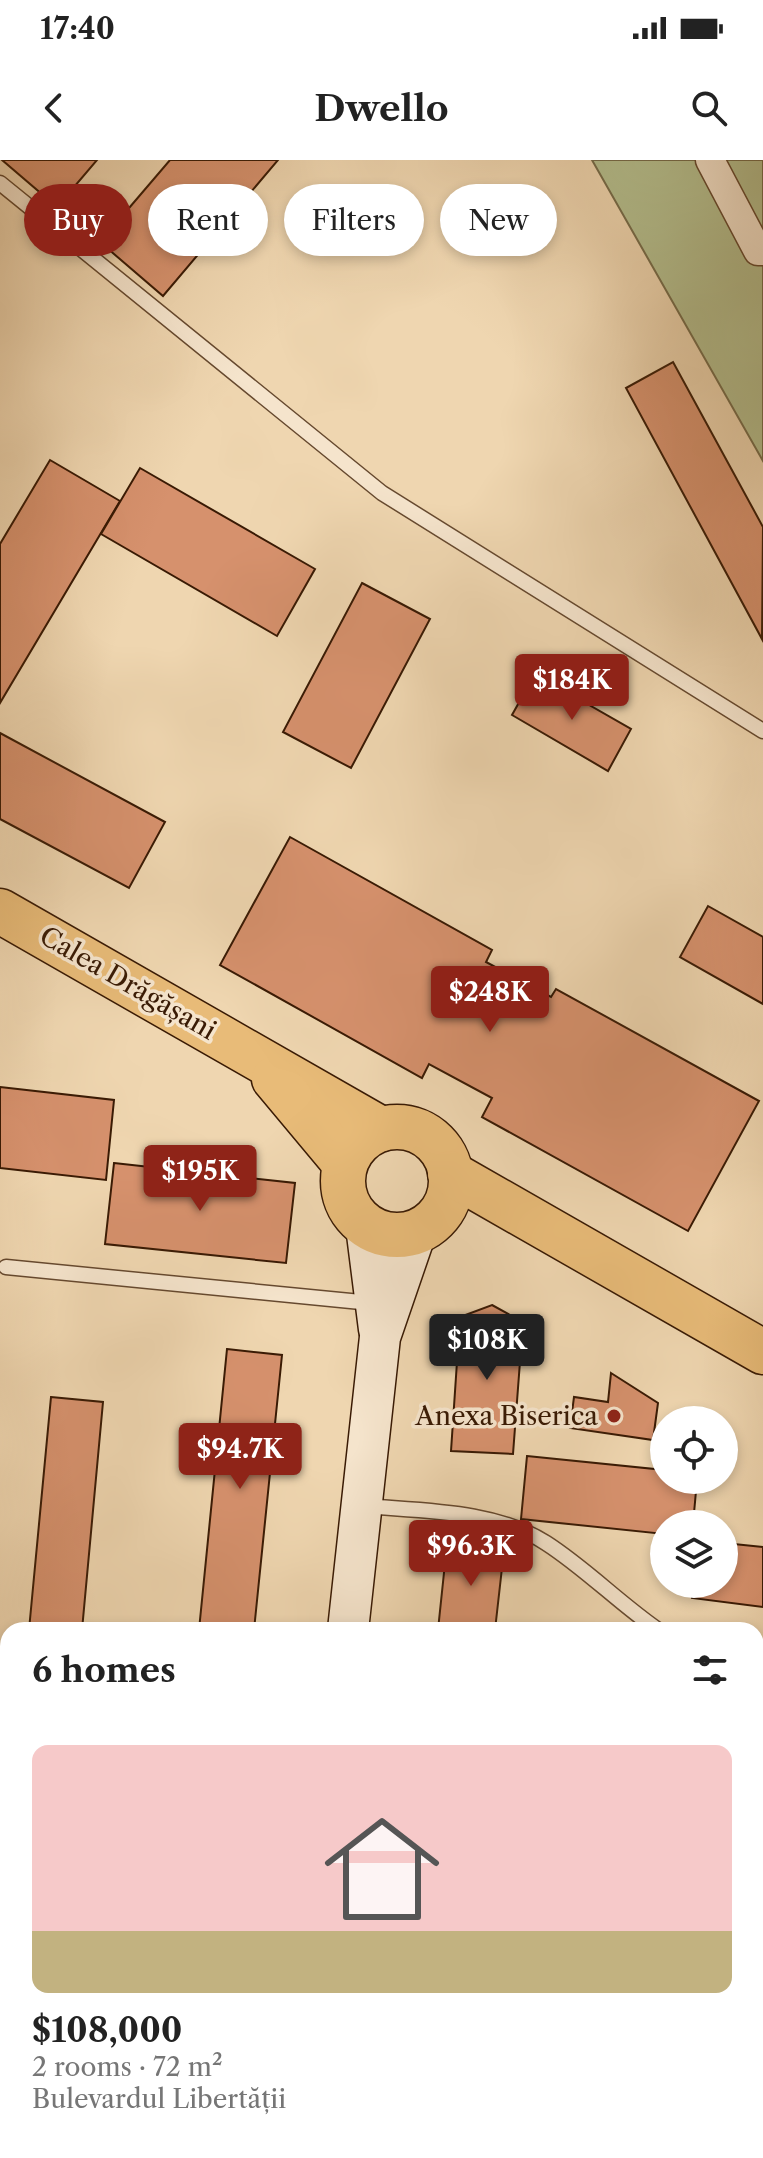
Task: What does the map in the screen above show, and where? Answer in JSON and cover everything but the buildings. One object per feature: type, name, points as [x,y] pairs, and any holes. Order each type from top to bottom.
[{"type":"main road","name":"Calea Drăgășani","points":[[0,911],[381,1129]]},
{"type":"main road","name":"Calea Drăgășani","points":[[255,1056],[345,1164]]},
{"type":"main road","points":[[567,1238],[427,1224],[390,1234],[366,1226],[353,1214],[345,1198],[345,1164],[353,1149],[381,1129],[400,1127],[418,1131],[433,1141],[450,1173],[567,1238],[763,1352]]},
{"type":"main road","points":[[378,1320],[427,1224],[447,1202],[450,1173]]},
{"type":"main road","points":[[349,1622],[378,1320],[366,1226]]},
{"type":"street","points":[[710,160],[758,251],[763,251]]},
{"type":"lane","points":[[0,183],[382,493],[763,731]]},
{"type":"lane","points":[[6,1267],[378,1320]]},
{"type":"lane","points":[[361,1506],[453,1515],[518,1530],[544,1542],[647,1622]]},
{"type":"green space","points":[[592,160],[763,160],[763,461]]},
{"type":"place","name":"Anexa Biserica","points":[[614,1416]]}]
